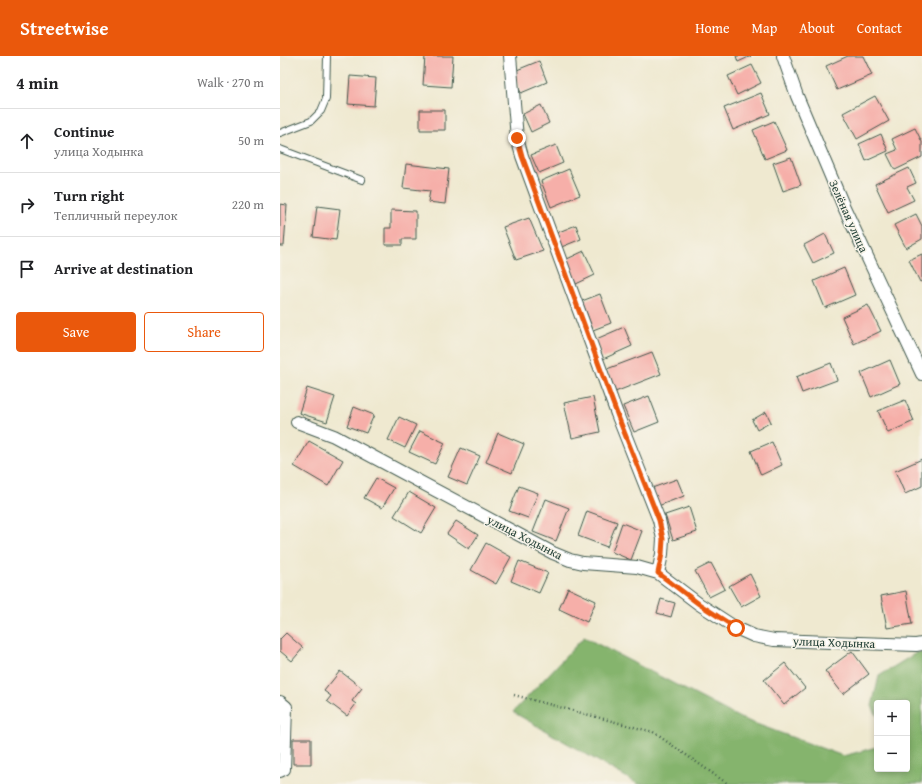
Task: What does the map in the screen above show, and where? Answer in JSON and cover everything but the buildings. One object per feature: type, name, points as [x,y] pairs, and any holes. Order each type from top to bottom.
[{"type":"street","points":[[510,56],[517,138],[522,156],[617,414],[659,520],[663,539],[658,573]]},
{"type":"street","name":"Зелёная улица","points":[[783,56],[797,96],[843,205],[922,374]]},
{"type":"street","name":"улица Ходынка","points":[[297,422],[334,436],[553,553],[570,560],[583,563],[637,567],[658,573],[699,604],[736,628],[754,636],[774,640],[922,644]]},
{"type":"street","points":[[280,702],[286,707],[284,769],[280,771]]},
{"type":"lane","points":[[280,133],[311,121],[321,112],[326,99],[327,56]]},
{"type":"lane","points":[[280,149],[362,180]]},
{"type":"path","points":[[514,695],[653,732],[728,784]]},
{"type":"green space","points":[[584,637],[740,718],[843,756],[874,748],[874,772],[910,772],[910,700],[874,700],[874,710],[872,706],[879,676],[916,653],[922,652],[922,784],[638,784],[513,712]]},
{"type":"route","points":[[517,138],[522,156],[617,414],[659,520],[663,539],[658,573],[699,604],[736,628]]}]
